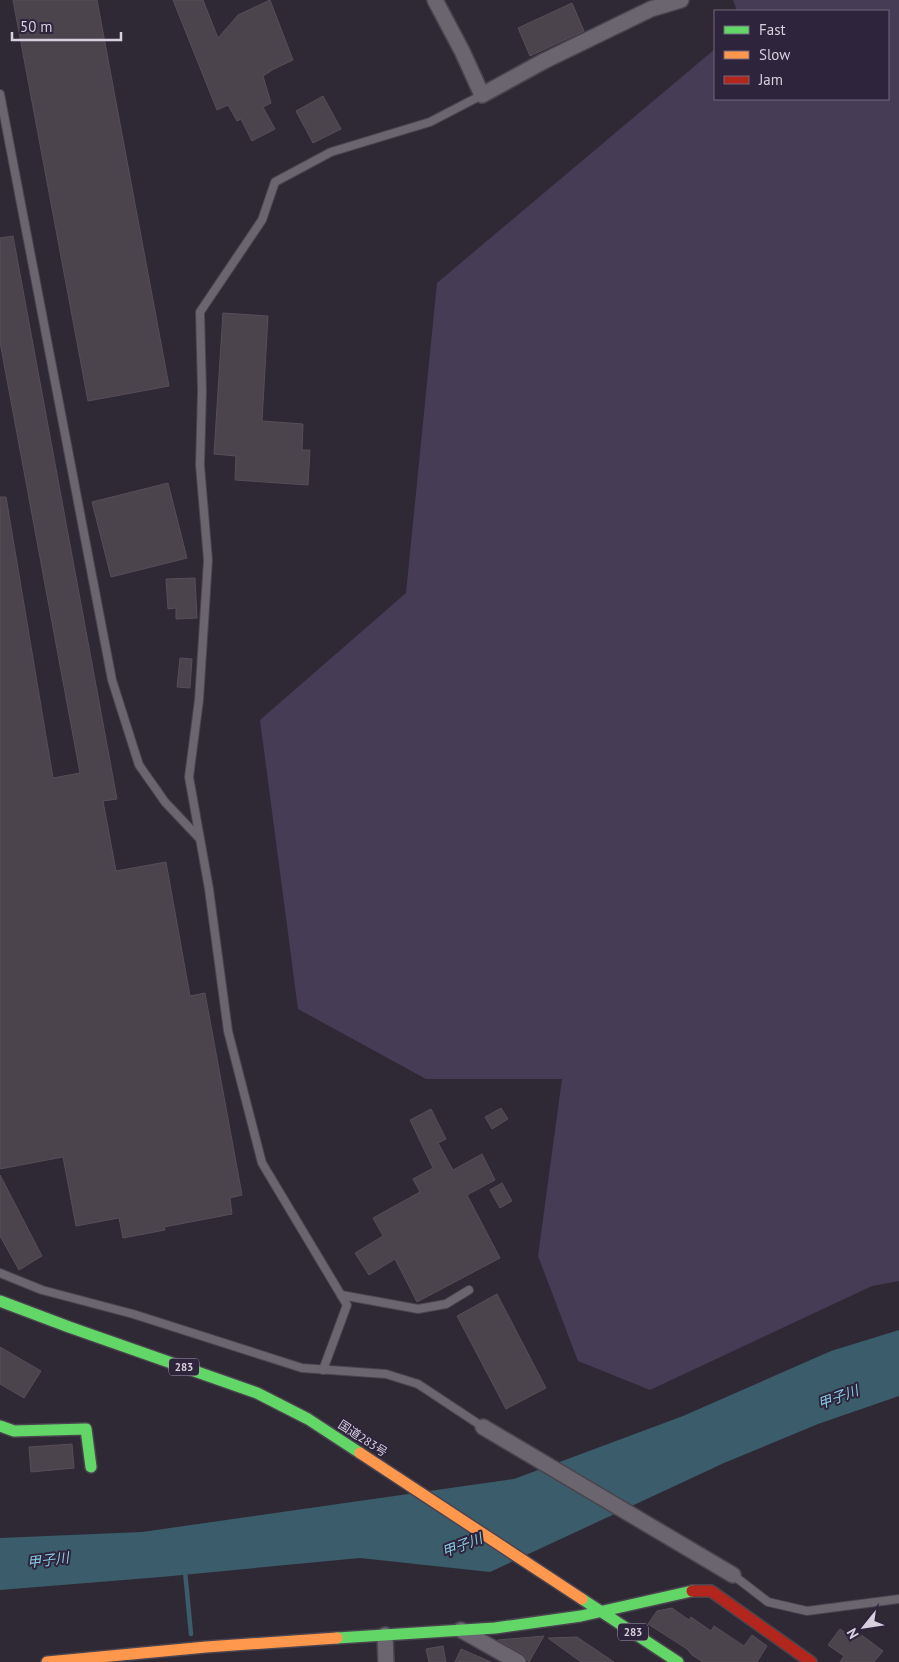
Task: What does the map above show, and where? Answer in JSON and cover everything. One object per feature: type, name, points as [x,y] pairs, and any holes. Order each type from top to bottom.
[{"type":"main road","name":"国道283号","points":[[0,1301],[257,1392],[308,1418],[678,1662]]},
{"type":"main road","points":[[0,1426],[14,1431],[86,1429],[91,1467]]},
{"type":"main road","points":[[47,1662],[206,1647],[495,1628],[581,1616],[695,1590],[711,1591],[812,1662]]},
{"type":"main road","points":[[568,1608],[598,1627]]},
{"type":"main road","points":[[206,1647],[207,1662]]},
{"type":"street","points":[[435,0],[462,51],[482,95],[544,61],[642,14],[681,0]]},
{"type":"street","points":[[483,1428],[732,1575]]},
{"type":"street","points":[[461,1630],[518,1662]]},
{"type":"street","points":[[385,1635],[386,1662]]},
{"type":"lane","points":[[0,94],[112,680],[139,765],[165,802],[200,839]]},
{"type":"lane","points":[[323,1370],[347,1305],[262,1163],[228,1031],[209,889],[190,777],[199,700],[208,560],[200,465],[202,391],[200,312],[262,220],[274,182],[331,152],[430,122],[482,95]]},
{"type":"lane","points":[[0,1273],[42,1290],[133,1314],[302,1368],[386,1374],[418,1384],[483,1428]]},
{"type":"lane","points":[[341,1295],[418,1309],[446,1304],[468,1290]]},
{"type":"lane","points":[[732,1575],[768,1602],[807,1610],[899,1599]]},
{"type":"shaded area","points":[[733,0],[899,0],[899,1281],[872,1286],[650,1390],[578,1361],[538,1256],[562,1079],[426,1079],[298,1009],[260,720],[406,593],[437,283],[714,50],[714,100],[889,100],[889,10],[737,10]]},
{"type":"water","name":"甲子川","points":[[899,1330],[899,1396],[818,1424],[724,1463],[490,1572],[360,1558],[0,1590],[0,1538],[142,1532],[514,1479],[683,1416],[831,1351]]},
{"type":"building","points":[[13,0],[97,0],[169,386],[88,401]]},
{"type":"building","points":[[173,0],[203,0],[218,38],[238,15],[270,0],[293,60],[263,76],[271,103],[263,107],[275,129],[252,141],[241,119],[237,121],[228,105],[217,110]]},
{"type":"building","points":[[572,3],[584,31],[530,56],[518,28]]},
{"type":"building","points":[[323,96],[341,129],[313,143],[296,111]]},
{"type":"building","points":[[13,236],[117,799],[103,801],[116,871],[166,862],[190,996],[205,993],[242,1195],[230,1198],[232,1214],[164,1227],[165,1230],[123,1238],[119,1218],[76,1226],[63,1157],[0,1169],[0,497],[6,497],[53,778],[80,773],[0,342],[0,238]]},
{"type":"building","points":[[223,313],[268,316],[262,421],[303,424],[302,450],[310,450],[308,485],[235,480],[236,456],[214,454]]},
{"type":"building","points":[[168,483],[187,558],[111,577],[92,502]]},
{"type":"building","points":[[195,578],[197,618],[176,619],[176,608],[168,609],[166,579]]},
{"type":"building","points":[[180,658],[192,659],[190,688],[177,687]]},
{"type":"building","points":[[501,1108],[508,1119],[492,1129],[485,1117]]},
{"type":"building","points":[[431,1109],[446,1139],[438,1143],[453,1170],[482,1154],[495,1180],[467,1195],[500,1258],[417,1302],[395,1259],[369,1275],[355,1253],[383,1236],[373,1218],[420,1192],[413,1179],[433,1168],[410,1120]]},
{"type":"building","points":[[0,1175],[42,1256],[19,1270],[0,1236]]},
{"type":"building","points":[[502,1183],[512,1201],[500,1208],[490,1190]]},
{"type":"building","points":[[497,1294],[546,1388],[506,1409],[457,1316]]},
{"type":"building","points":[[0,1347],[41,1371],[24,1398],[0,1384]]},
{"type":"building","points":[[72,1444],[74,1468],[31,1472],[29,1447]]},
{"type":"building","points":[[672,1608],[689,1620],[691,1617],[711,1631],[714,1626],[744,1646],[752,1635],[767,1646],[757,1662],[703,1662],[692,1655],[687,1649],[648,1624],[657,1611]]},
{"type":"building","points":[[840,1629],[856,1640],[860,1634],[883,1651],[874,1662],[840,1662],[844,1656],[828,1645]]},
{"type":"building","points":[[544,1636],[529,1662],[523,1654],[498,1640]]},
{"type":"building","points":[[577,1637],[614,1662],[581,1662],[548,1638]]},
{"type":"building","points":[[443,1646],[446,1662],[429,1662],[426,1649]]},
{"type":"building","points":[[461,1649],[491,1662],[455,1662]]},
{"type":"waterway","points":[[185,1571],[191,1634]]},
{"type":"traffic: fast","points":[[0,1301],[257,1393],[308,1419],[360,1453]]},
{"type":"traffic: fast","points":[[0,1426],[14,1431],[86,1429],[91,1467]]},
{"type":"traffic: fast","points":[[337,1638],[495,1628],[581,1616],[692,1591]]},
{"type":"traffic: fast","points":[[582,1599],[678,1662]]},
{"type":"traffic: slow","points":[[360,1453],[582,1599]]},
{"type":"traffic: slow","points":[[47,1662],[206,1647],[337,1638]]},
{"type":"traffic: jam","points":[[692,1591],[711,1591],[811,1662]]}]
